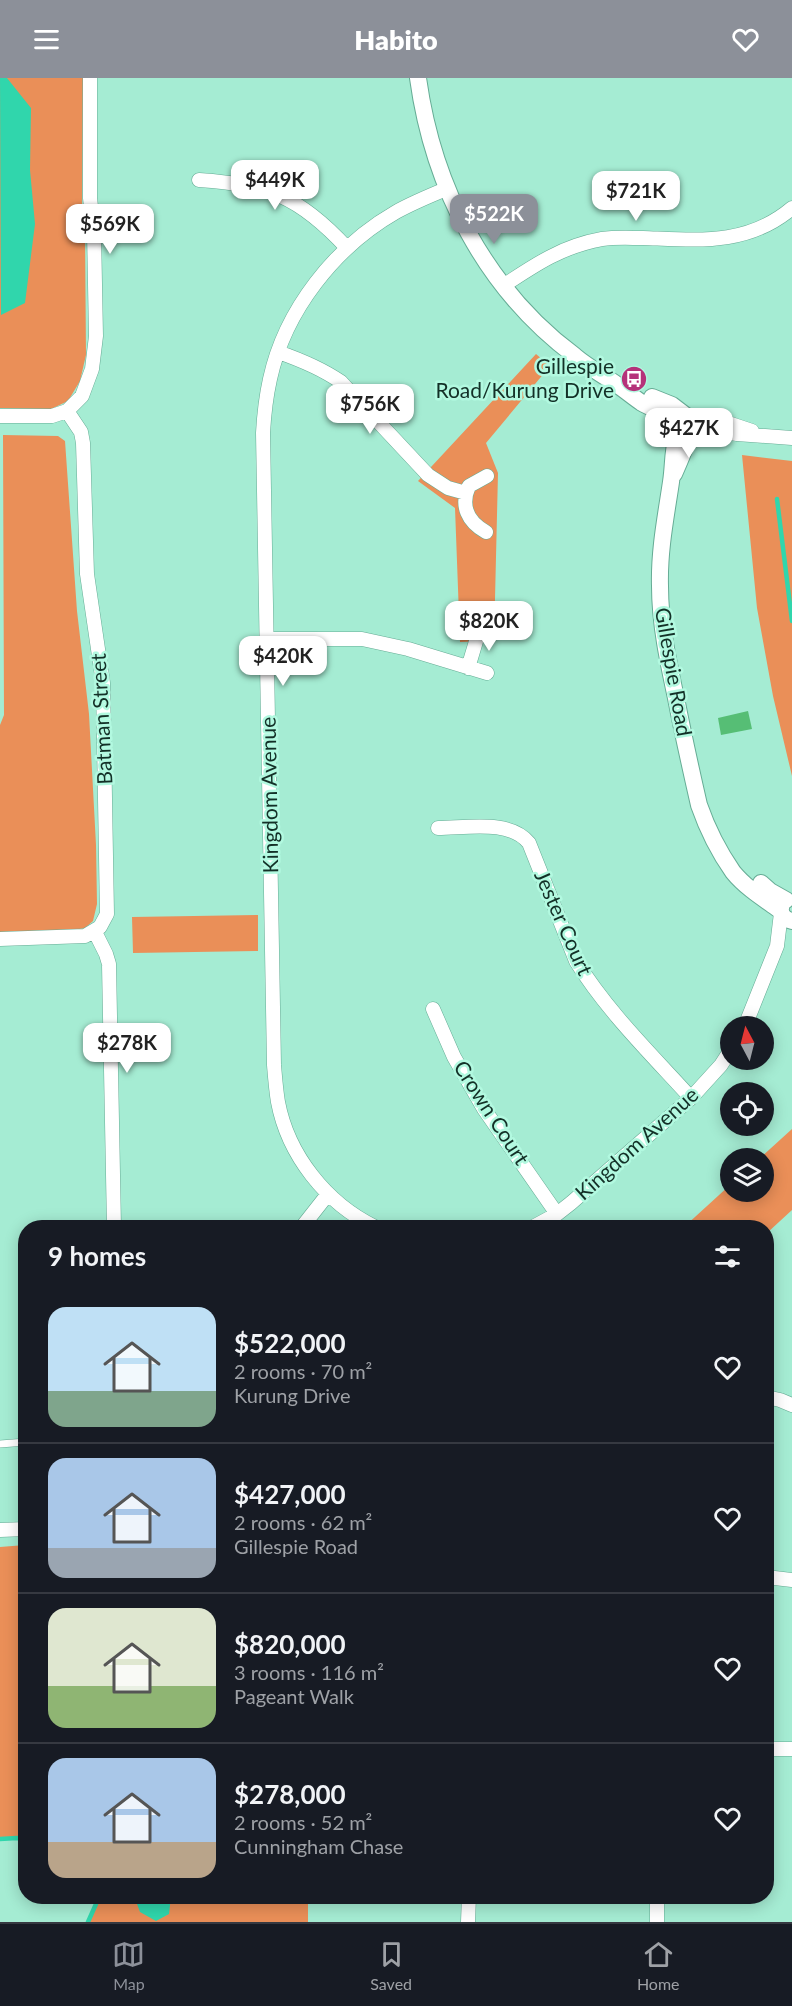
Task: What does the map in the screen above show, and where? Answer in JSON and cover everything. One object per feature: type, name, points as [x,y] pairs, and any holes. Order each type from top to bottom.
[{"type":"street","points":[[0,416],[52,416],[68,411],[82,396],[92,369],[95,354],[94,232],[90,198],[90,78]]},
{"type":"street","points":[[418,78],[428,134],[446,189],[469,237],[503,286],[556,341],[574,356],[642,402],[686,425],[725,421],[763,435],[792,438]]},
{"type":"street","points":[[199,180],[248,185],[293,201],[312,213],[347,248]]},
{"type":"street","name":"Kingdom Avenue","points":[[364,1220],[328,1194],[301,1159],[280,1112],[276,1085],[263,433],[265,403],[270,376],[287,329],[311,290],[347,248],[368,231],[398,211],[446,189]]},
{"type":"street","points":[[503,286],[541,260],[564,249],[620,237],[714,240],[732,237],[765,227],[792,208]]},
{"type":"street","points":[[278,352],[324,370],[341,382],[428,475],[447,488],[466,493]]},
{"type":"street","name":"Batman Street","points":[[68,411],[81,432],[83,443],[87,574],[104,683],[107,914],[105,921],[95,932]]},
{"type":"street","name":"Gillespie Road","points":[[686,425],[672,450],[671,481],[665,508],[660,558],[663,633],[699,805],[712,838],[734,872],[748,888],[786,909]]},
{"type":"street","points":[[486,532],[471,521],[465,503],[469,486],[487,476]]},
{"type":"street","points":[[468,668],[480,628]]},
{"type":"street","points":[[267,639],[362,639],[408,649],[487,673]]},
{"type":"street","name":"Jester Court","points":[[438,828],[502,828],[523,836],[528,843],[576,961],[587,979],[602,999],[691,1098]]},
{"type":"street","points":[[749,1016],[777,946],[786,909]]},
{"type":"street","points":[[777,946],[792,926]]},
{"type":"street","points":[[0,939],[77,938],[95,932],[106,954],[109,964],[114,1220]]},
{"type":"street","name":"Crown Court","points":[[433,1009],[454,1057],[484,1109],[556,1214]]},
{"type":"street","name":"Kingdom Avenue","points":[[545,1220],[556,1214],[691,1098],[720,1066]]},
{"type":"street","points":[[308,1220],[328,1194]]},
{"type":"street","points":[[774,1399],[792,1405]]},
{"type":"street","points":[[0,1530],[18,1529]]},
{"type":"street","points":[[774,1578],[792,1580]]},
{"type":"street","points":[[774,1749],[792,1749]]},
{"type":"street","points":[[468,1904],[468,1922]]},
{"type":"street","points":[[657,1904],[657,1922]]},
{"type":"lane","points":[[0,1444],[18,1443]]},
{"type":"shaded area","points":[[0,78],[83,78],[82,218],[85,232],[86,355],[80,381],[68,401],[51,409],[0,408]]},
{"type":"shaded area","points":[[0,78],[7,78],[31,108],[30,170],[35,224],[25,303],[1,315]]},
{"type":"shaded area","points":[[536,354],[550,366],[486,443],[498,473],[494,641],[460,642],[455,508],[418,481]]},
{"type":"shaded area","points":[[3,435],[58,436],[65,441],[77,611],[89,714],[96,845],[97,904],[93,921],[85,928],[74,930],[0,933],[0,725],[4,715]]},
{"type":"shaded area","points":[[742,455],[792,461],[792,776],[773,696],[757,608]]},
{"type":"shaded area","points":[[258,915],[258,951],[133,953],[132,917]]},
{"type":"shaded area","points":[[792,1129],[792,1210],[774,1227],[774,1220],[692,1220],[720,1194],[720,1202],[774,1202],[774,1148],[771,1148]]},
{"type":"shaded area","points":[[18,1546],[18,1838],[0,1839],[0,1547]]},
{"type":"shaded area","points":[[96,1904],[308,1904],[308,1922],[88,1922]]},
{"type":"shaded area","points":[[137,1904],[170,1904],[169,1914],[156,1921],[140,1912]]},
{"type":"building","points":[[748,711],[752,729],[721,735],[718,718]]},
{"type":"waterway","points":[[777,499],[792,621]]},
{"type":"waterway","points":[[0,1839],[18,1838]]},
{"type":"waterway","points":[[88,1922],[96,1904]]},
{"type":"place","name":"Gillespie Road/Kurung Drive","points":[[634,379]]}]
